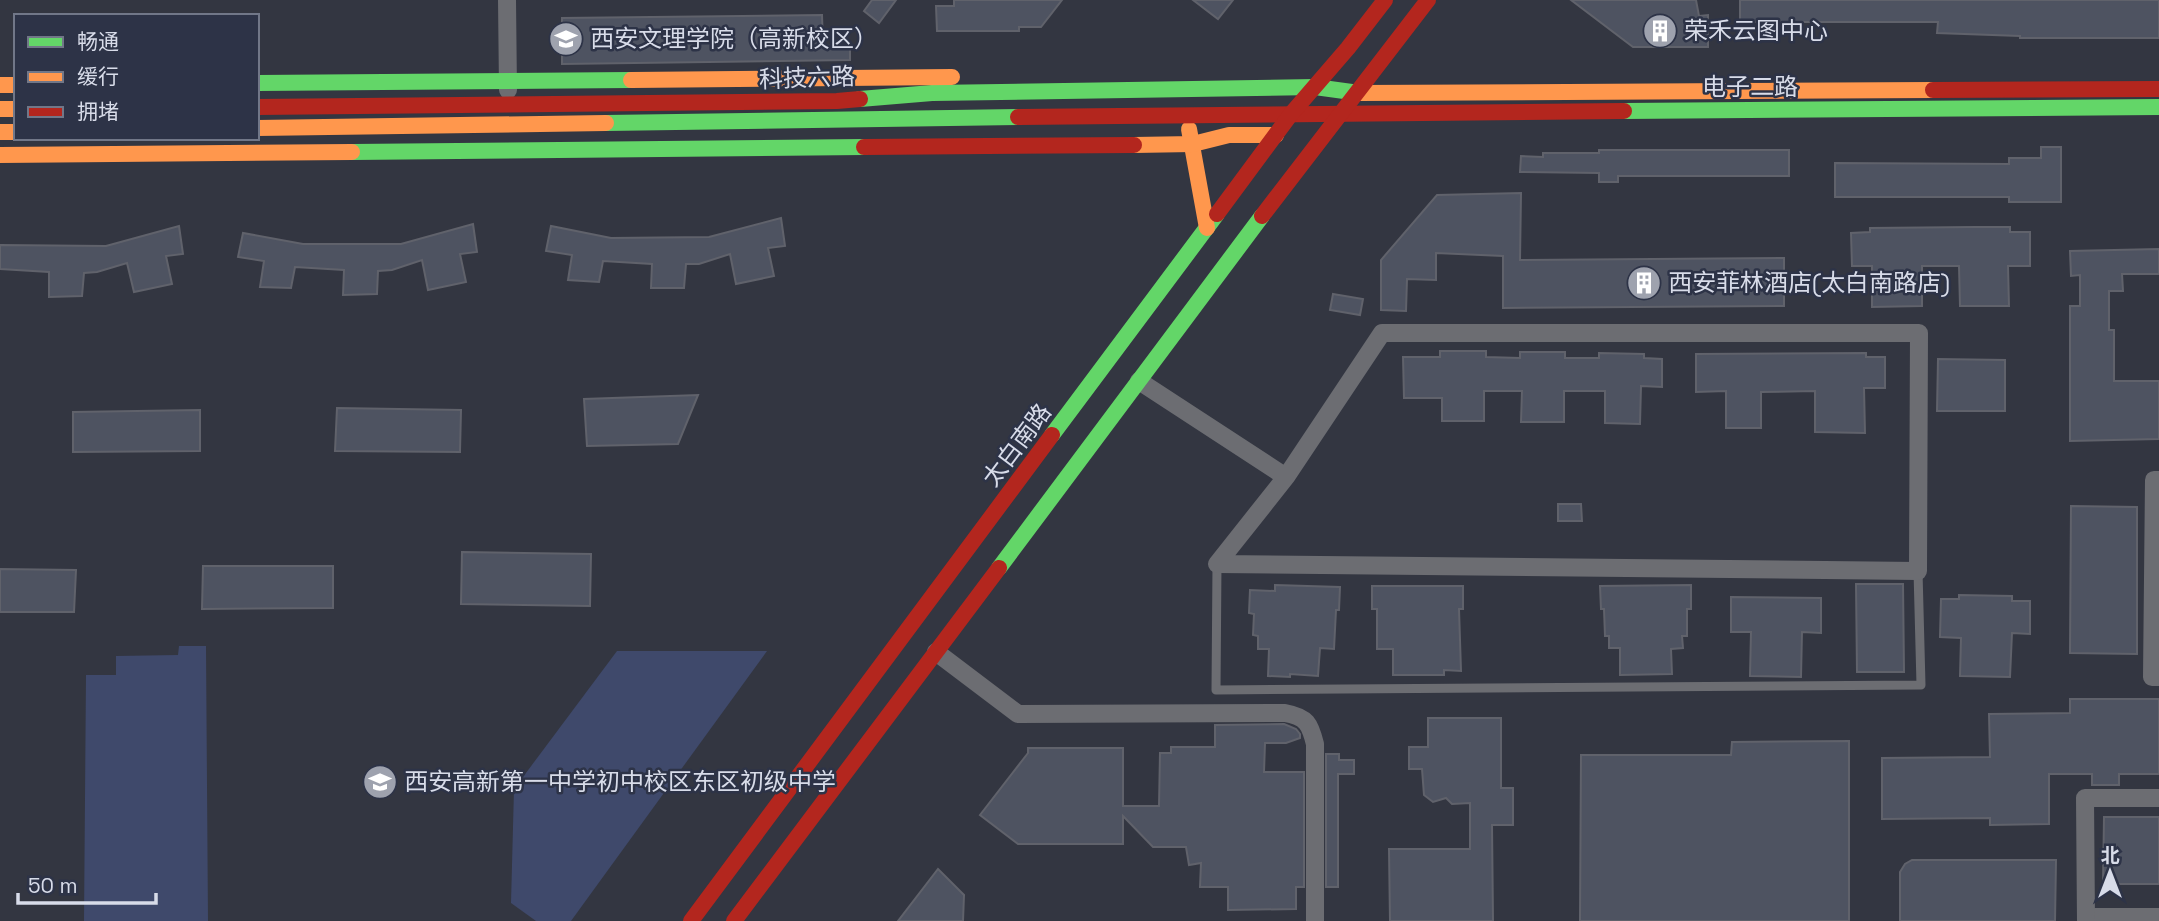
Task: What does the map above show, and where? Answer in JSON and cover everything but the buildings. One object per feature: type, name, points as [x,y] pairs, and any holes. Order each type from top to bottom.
[{"type":"main road","name":"太白南路","points":[[691,921],[1276,135],[1385,0]]},
{"type":"main road","points":[[734,921],[1428,0]]},
{"type":"main road","points":[[259,83],[1327,74]]},
{"type":"main road","name":"科技六路","points":[[259,107],[837,101],[932,93],[1315,87],[1358,93]]},
{"type":"main road","name":"电子二路","points":[[1358,93],[2159,89]]},
{"type":"main road","name":"电子二路","points":[[1341,113],[2159,107]]},
{"type":"main road","name":"科技六路","points":[[259,128],[1341,113]]},
{"type":"main road","points":[[1184,116],[1193,144],[1207,228]]},
{"type":"main road","points":[[0,155],[1193,144],[1228,135],[1276,135]]},
{"type":"street","points":[[507,0],[509,125]]},
{"type":"street","points":[[1919,332],[1918,571],[1217,564],[1286,477],[1382,333],[1919,332]]},
{"type":"street","points":[[1139,381],[1286,477]]},
{"type":"street","points":[[2159,480],[2154,480],[2152,677],[2159,677]]},
{"type":"street","points":[[936,652],[1018,714],[1285,713],[1299,716],[1311,727],[1315,744],[1315,921]]},
{"type":"street","points":[[2159,798],[2085,798],[2086,919],[2159,917]]},
{"type":"lane","points":[[1217,564],[1216,690],[1921,685],[1918,571]]},
{"type":"shaded area","points":[[179,646],[206,646],[208,921],[84,921],[86,675],[116,675],[116,656],[178,655]]},
{"type":"shaded area","points":[[617,651],[767,651],[571,921],[536,921],[511,903],[514,789]]},
{"type":"traffic: fast","points":[[259,83],[631,80]]},
{"type":"traffic: fast","points":[[860,99],[932,93],[1315,87],[1359,93]]},
{"type":"traffic: fast","points":[[1624,111],[2159,107]]},
{"type":"traffic: fast","points":[[606,123],[1018,117]]},
{"type":"traffic: fast","points":[[352,152],[864,147]]},
{"type":"traffic: fast","points":[[1052,435],[1217,214]]},
{"type":"traffic: fast","points":[[999,568],[1262,216]]},
{"type":"traffic: slow","points":[[631,80],[952,77]]},
{"type":"traffic: slow","points":[[0,85],[14,85]]},
{"type":"traffic: slow","points":[[1359,93],[1933,90]]},
{"type":"traffic: slow","points":[[0,109],[14,109]]},
{"type":"traffic: slow","points":[[259,128],[606,123]]},
{"type":"traffic: slow","points":[[1189,129],[1207,228]]},
{"type":"traffic: slow","points":[[0,132],[14,132]]},
{"type":"traffic: slow","points":[[1134,145],[1193,144],[1229,135],[1276,135]]},
{"type":"traffic: slow","points":[[0,155],[352,152]]},
{"type":"traffic: jam","points":[[1217,214],[1291,114],[1385,0]]},
{"type":"traffic: jam","points":[[1262,216],[1428,0]]},
{"type":"traffic: jam","points":[[1933,90],[2159,89]]},
{"type":"traffic: jam","points":[[259,107],[860,99]]},
{"type":"traffic: jam","points":[[1018,117],[1624,111]]},
{"type":"traffic: jam","points":[[864,147],[1134,145]]},
{"type":"traffic: jam","points":[[691,921],[1052,435]]},
{"type":"traffic: jam","points":[[734,921],[999,568]]},
{"type":"place","name":"荣禾云图中心","points":[[1660,31]]},
{"type":"place","name":"西安文理学院（高新校区）","points":[[566,39]]},
{"type":"place","name":"西安菲林酒店(太白南路店)","points":[[1644,283]]},
{"type":"place","name":"西安高新第一中学初中校区东区初级中学","points":[[380,782]]}]
